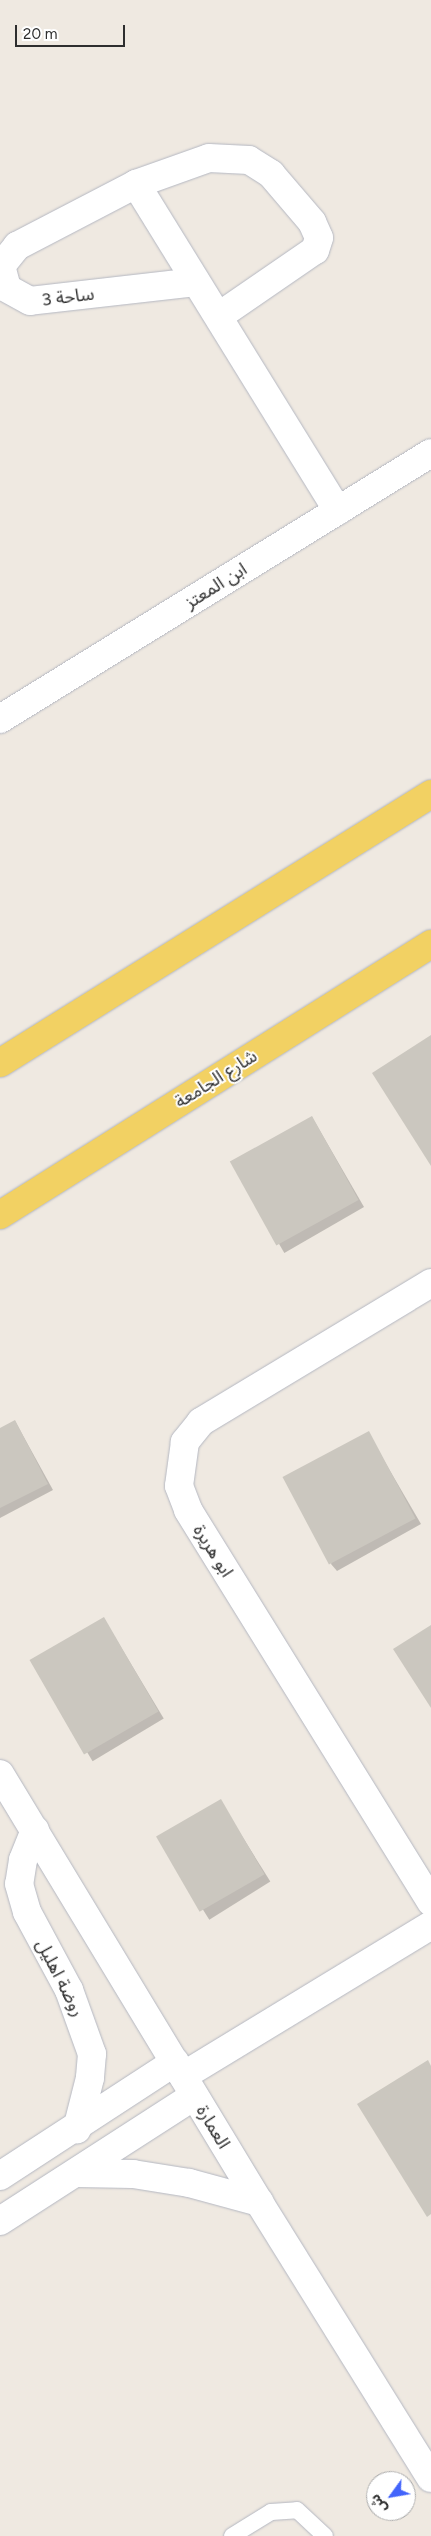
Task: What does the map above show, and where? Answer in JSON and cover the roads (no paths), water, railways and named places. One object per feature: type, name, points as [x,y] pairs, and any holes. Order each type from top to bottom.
[{"type":"main road","points":[[0,1063],[431,794]]},
{"type":"main road","name":"شارع الجامعة","points":[[0,1215],[431,944]]},
{"type":"street","name":"ساحة 3","points":[[196,282],[30,301],[7,288],[1,266],[17,246],[136,184],[210,158],[249,160],[271,174],[312,222],[320,238],[314,250],[218,316]]},
{"type":"street","points":[[136,184],[338,511]]},
{"type":"street","name":"ابن المعتز","points":[[0,719],[431,453]]},
{"type":"street","name":"ابو هريرة","points":[[431,1283],[201,1422],[185,1442],[179,1486],[188,1510],[431,1902]]},
{"type":"street","name":"العمارة","points":[[0,1774],[259,2202],[431,2478]]},
{"type":"street","name":"روضة اهليل","points":[[35,1830],[23,1860],[19,1884],[27,1912],[69,1990],[92,2054],[90,2078],[76,2129]]},
{"type":"street","points":[[0,2176],[76,2129],[184,2078],[431,1925]]},
{"type":"street","points":[[0,2221],[77,2173],[184,2078]]},
{"type":"street","points":[[77,2173],[133,2174],[189,2183],[259,2202]]},
{"type":"lane","points":[[232,2536],[271,2512],[296,2510],[325,2536]]}]
